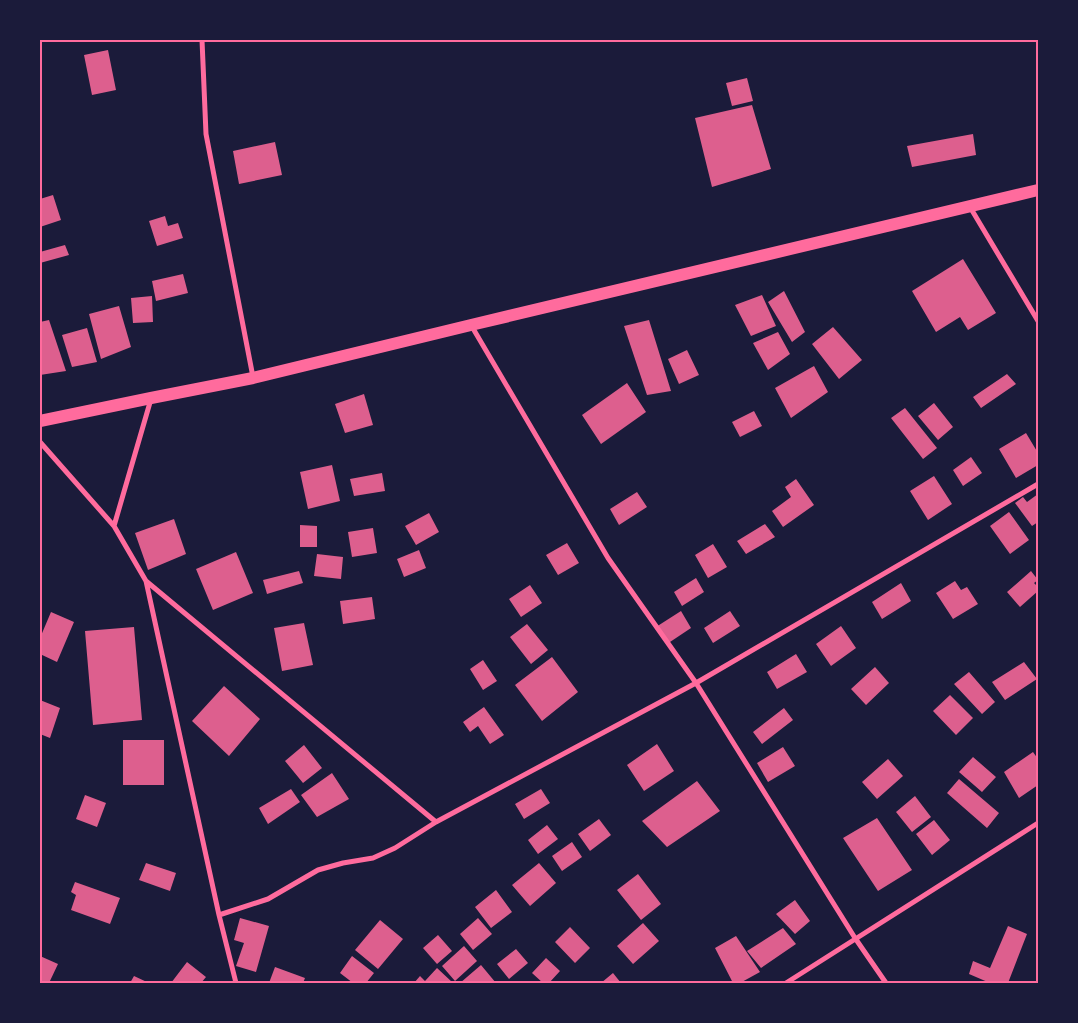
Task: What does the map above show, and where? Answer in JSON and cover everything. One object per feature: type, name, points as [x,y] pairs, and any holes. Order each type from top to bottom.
[{"type":"main road","points":[[40,421],[253,378],[1038,190]]},
{"type":"street","points":[[202,40],[206,134],[253,378]]},
{"type":"street","points":[[970,206],[1038,321]]},
{"type":"street","points":[[471,325],[608,558],[696,683],[854,938],[886,983]]},
{"type":"street","points":[[114,526],[151,398]]},
{"type":"street","points":[[40,442],[114,526],[146,581],[219,915],[236,983]]},
{"type":"street","points":[[219,915],[268,899],[318,870],[343,863],[373,858],[395,848],[436,822],[696,683],[1038,484]]},
{"type":"street","points":[[146,581],[436,822]]},
{"type":"street","points":[[786,983],[854,938],[1038,823]]},
{"type":"building","points":[[108,50],[116,90],[92,95],[84,55]]},
{"type":"building","points":[[747,78],[753,101],[732,106],[726,83]]},
{"type":"building","points":[[752,105],[771,169],[712,187],[695,118]]},
{"type":"building","points":[[973,134],[976,155],[912,167],[907,146]]},
{"type":"building","points":[[275,142],[282,175],[239,184],[233,151]]},
{"type":"building","points":[[53,195],[61,220],[40,227],[40,199]]},
{"type":"building","points":[[165,216],[168,226],[178,223],[183,238],[157,246],[149,221]]},
{"type":"building","points":[[65,245],[69,255],[40,263],[40,252]]},
{"type":"building","points":[[963,259],[996,313],[968,330],[960,317],[936,332],[912,291]]},
{"type":"building","points":[[183,274],[188,293],[156,301],[152,281]]},
{"type":"building","points":[[784,291],[805,332],[792,342],[768,302]]},
{"type":"building","points":[[762,295],[776,326],[751,336],[735,305]]},
{"type":"building","points":[[152,296],[153,322],[133,323],[131,298]]},
{"type":"building","points":[[119,306],[131,347],[101,359],[89,314]]},
{"type":"building","points":[[49,320],[66,371],[40,375],[40,322]]},
{"type":"building","points":[[649,320],[671,391],[647,395],[624,326]]},
{"type":"building","points":[[833,327],[862,360],[839,379],[812,344]]},
{"type":"building","points":[[87,328],[97,362],[72,367],[62,335]]},
{"type":"building","points":[[778,332],[790,354],[768,370],[753,343]]},
{"type":"building","points":[[687,350],[699,375],[679,384],[668,359]]},
{"type":"building","points":[[814,366],[828,392],[791,418],[775,388]]},
{"type":"building","points":[[1007,374],[1016,384],[981,408],[973,397]]},
{"type":"building","points":[[627,383],[646,412],[601,444],[582,415]]},
{"type":"building","points":[[364,394],[373,425],[345,433],[335,404]]},
{"type":"building","points":[[934,403],[953,427],[938,440],[918,416]]},
{"type":"building","points":[[905,408],[937,448],[923,459],[891,418]]},
{"type":"building","points":[[754,411],[762,426],[740,437],[732,422]]},
{"type":"building","points":[[1026,433],[1038,453],[1038,465],[1016,478],[999,449]]},
{"type":"building","points":[[971,457],[982,473],[963,486],[953,470]]},
{"type":"building","points":[[332,465],[340,501],[308,509],[300,472]]},
{"type":"building","points":[[382,473],[385,491],[354,496],[350,479]]},
{"type":"building","points":[[934,476],[952,504],[928,520],[910,491]]},
{"type":"building","points":[[796,479],[814,505],[783,527],[772,511],[791,497],[785,487]]},
{"type":"building","points":[[637,492],[647,507],[619,525],[610,509]]},
{"type":"building","points":[[1038,494],[1038,522],[1032,526],[1015,503],[1023,497],[1027,502]]},
{"type":"building","points":[[1009,512],[1029,540],[1010,554],[990,526]]},
{"type":"building","points":[[429,513],[439,532],[416,545],[405,526]]},
{"type":"building","points":[[174,519],[186,554],[148,570],[135,533]]},
{"type":"building","points":[[765,524],[775,537],[746,554],[737,541]]},
{"type":"building","points":[[300,525],[317,526],[317,547],[300,547]]},
{"type":"building","points":[[373,528],[377,553],[352,557],[348,532]]},
{"type":"building","points":[[567,543],[579,563],[558,575],[546,555]]},
{"type":"building","points":[[713,544],[727,567],[708,578],[695,555]]},
{"type":"building","points":[[419,550],[426,568],[404,577],[397,559]]},
{"type":"building","points":[[236,552],[253,593],[213,610],[196,569]]},
{"type":"building","points":[[317,554],[343,557],[341,579],[314,576]]},
{"type":"building","points":[[299,571],[303,583],[267,594],[263,580]]},
{"type":"building","points":[[1031,571],[1038,580],[1034,583],[1038,587],[1038,591],[1020,607],[1007,592]]},
{"type":"building","points":[[696,578],[704,592],[682,606],[674,592]]},
{"type":"building","points":[[955,581],[961,590],[967,587],[978,604],[953,619],[936,593]]},
{"type":"building","points":[[901,583],[911,601],[882,619],[872,602]]},
{"type":"building","points":[[530,585],[542,603],[521,617],[509,599]]},
{"type":"building","points":[[372,597],[375,619],[343,624],[340,601]]},
{"type":"building","points":[[681,611],[691,628],[667,644],[656,627]]},
{"type":"building","points":[[730,611],[740,626],[713,643],[704,628]]},
{"type":"building","points":[[51,612],[74,622],[57,662],[40,654],[40,638]]},
{"type":"building","points":[[304,623],[313,665],[282,671],[274,628]]},
{"type":"building","points":[[527,624],[548,650],[531,664],[510,637]]},
{"type":"building","points":[[841,626],[856,648],[831,666],[816,644]]},
{"type":"building","points":[[134,627],[142,720],[93,725],[85,631]]},
{"type":"building","points":[[796,654],[807,672],[777,689],[767,672]]},
{"type":"building","points":[[552,657],[578,692],[542,721],[515,685]]},
{"type":"building","points":[[483,660],[497,681],[483,690],[470,669]]},
{"type":"building","points":[[1024,662],[1037,679],[1005,700],[992,682]]},
{"type":"building","points":[[875,667],[889,683],[866,705],[851,689]]},
{"type":"building","points":[[969,672],[995,702],[982,714],[954,684]]},
{"type":"building","points":[[224,686],[260,719],[229,756],[192,721]]},
{"type":"building","points":[[950,695],[973,718],[956,735],[933,711]]},
{"type":"building","points":[[40,700],[60,708],[50,738],[40,734]]},
{"type":"building","points":[[484,707],[504,735],[490,744],[478,726],[470,732],[463,722]]},
{"type":"building","points":[[784,708],[793,720],[762,744],[753,732]]},
{"type":"building","points":[[123,740],[164,740],[164,785],[123,785]]},
{"type":"building","points":[[657,744],[674,771],[644,791],[627,765]]},
{"type":"building","points":[[304,745],[322,768],[303,783],[285,761]]},
{"type":"building","points":[[783,747],[795,766],[768,782],[757,763]]},
{"type":"building","points":[[1033,752],[1038,759],[1038,785],[1019,798],[1004,772]]},
{"type":"building","points":[[973,757],[996,777],[982,792],[959,772]]},
{"type":"building","points":[[888,759],[903,776],[877,799],[862,782]]},
{"type":"building","points":[[332,773],[349,799],[317,817],[301,795]]},
{"type":"building","points":[[959,779],[999,813],[987,828],[947,793]]},
{"type":"building","points":[[697,781],[720,811],[667,847],[642,821]]},
{"type":"building","points":[[291,789],[300,802],[268,824],[259,808]]},
{"type":"building","points":[[541,789],[550,803],[524,819],[515,804]]},
{"type":"building","points":[[85,795],[106,803],[97,827],[76,819]]},
{"type":"building","points":[[915,796],[931,817],[912,832],[896,812]]},
{"type":"building","points":[[877,818],[912,870],[878,891],[843,838]]},
{"type":"building","points":[[599,819],[611,835],[590,851],[578,834]]},
{"type":"building","points":[[934,820],[950,840],[932,855],[916,834]]},
{"type":"building","points":[[547,825],[558,839],[538,854],[528,840]]},
{"type":"building","points":[[572,842],[582,857],[562,871],[552,856]]},
{"type":"building","points":[[146,863],[176,873],[170,891],[139,880]]},
{"type":"building","points":[[539,863],[556,883],[530,906],[512,885]]},
{"type":"building","points":[[638,874],[661,904],[641,920],[617,890]]},
{"type":"building","points":[[75,882],[120,898],[110,924],[71,910],[76,895],[71,892]]},
{"type":"building","points":[[496,890],[512,912],[491,928],[475,907]]},
{"type":"building","points":[[795,900],[810,921],[795,934],[776,914]]},
{"type":"building","points":[[240,918],[269,926],[256,972],[236,966],[244,943],[234,940]]},
{"type":"building","points":[[478,918],[492,934],[473,950],[460,934]]},
{"type":"building","points":[[380,920],[403,939],[378,969],[355,950]]},
{"type":"building","points":[[643,923],[659,941],[633,964],[617,946]]},
{"type":"building","points":[[1008,926],[1027,934],[1008,983],[990,983],[969,974],[973,961],[990,968]]},
{"type":"building","points":[[570,927],[590,948],[575,963],[555,942]]},
{"type":"building","points":[[783,928],[796,944],[761,968],[747,951]]},
{"type":"building","points":[[438,935],[452,951],[437,964],[423,948]]},
{"type":"building","points":[[736,936],[760,972],[740,983],[733,983],[715,948]]},
{"type":"building","points":[[464,946],[477,961],[455,981],[442,966]]},
{"type":"building","points":[[516,949],[528,963],[509,979],[497,964]]},
{"type":"building","points":[[40,956],[58,964],[49,983],[40,983]]},
{"type":"building","points":[[352,956],[374,973],[366,983],[353,983],[340,973]]},
{"type":"building","points":[[546,958],[560,971],[549,983],[543,983],[532,973]]},
{"type":"building","points":[[187,962],[206,977],[201,983],[171,983]]},
{"type":"building","points":[[481,965],[496,983],[460,983]]},
{"type":"building","points":[[275,967],[305,978],[303,983],[269,983]]},
{"type":"building","points":[[437,968],[451,983],[414,983],[420,976],[425,981]]},
{"type":"building","points":[[613,973],[621,983],[601,983]]},
{"type":"building","points":[[134,976],[149,983],[130,983]]}]
